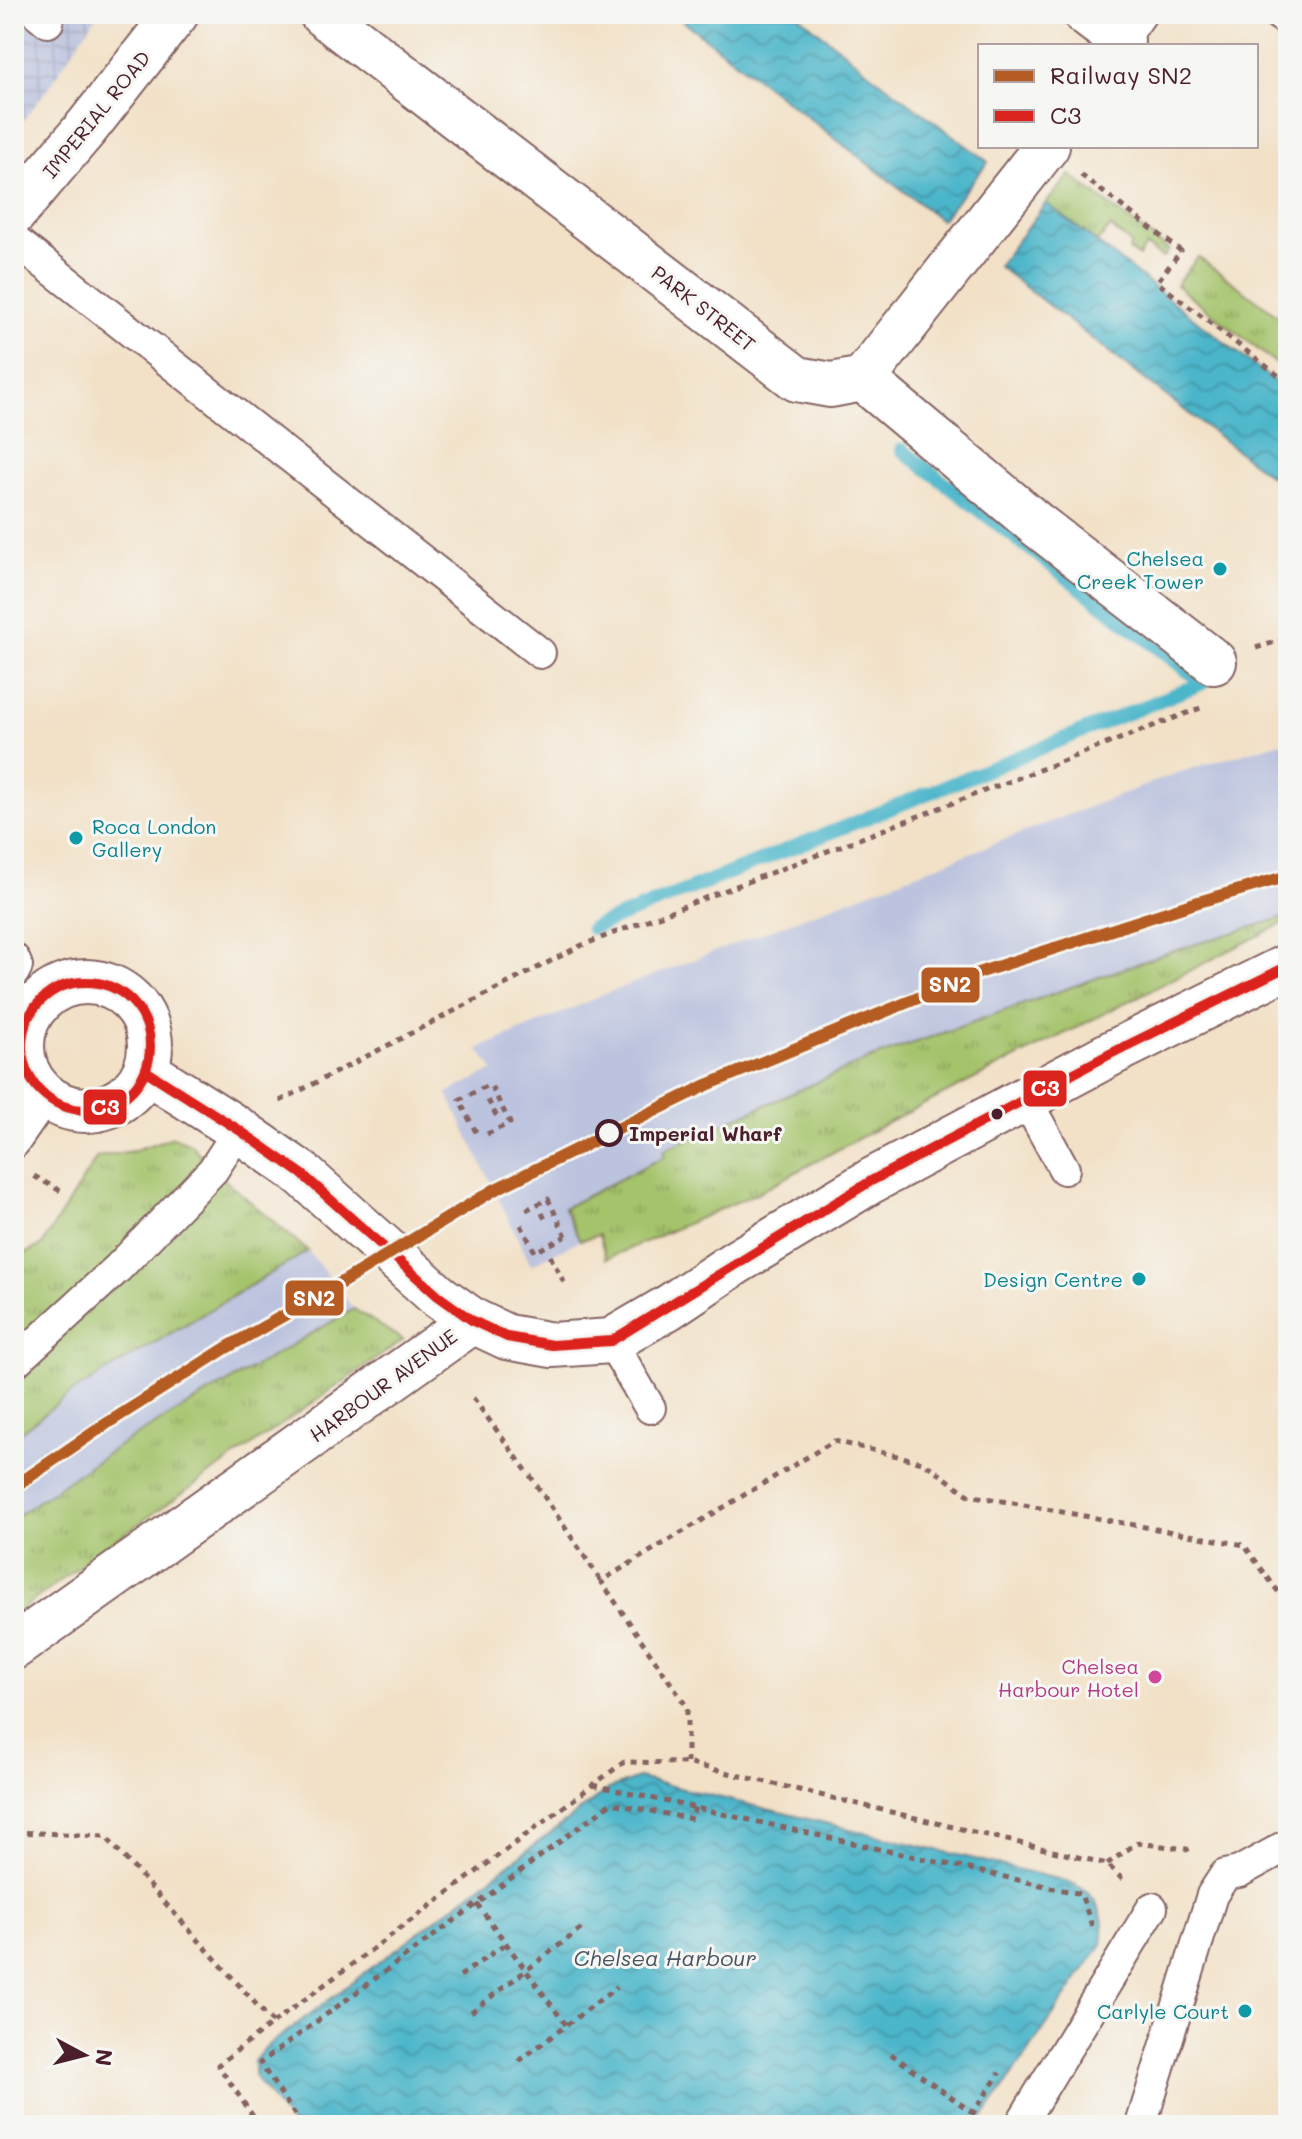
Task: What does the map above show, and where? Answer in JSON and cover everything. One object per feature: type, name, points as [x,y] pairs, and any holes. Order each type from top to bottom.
[{"type":"street","name":"IMPERIAL ROAD","points":[[14,213],[176,14]]},
{"type":"street","name":"PARK STREET","points":[[322,14],[797,379],[831,385],[863,379]]},
{"type":"street","points":[[1086,14],[1127,34]]},
{"type":"street","points":[[1045,148],[863,379],[1036,524],[1214,662]]},
{"type":"street","name":"HARBOUR AVENUE","points":[[14,1647],[473,1321],[507,1337],[552,1345],[611,1341],[871,1181],[1025,1098],[1288,966]]},
{"type":"street","points":[[88,982],[108,986],[126,996],[140,1011],[149,1030],[150,1050],[146,1071],[136,1088],[120,1101],[102,1109],[83,1111],[64,1107],[46,1097],[33,1083],[24,1065],[21,1045],[25,1026],[21,992],[48,994],[67,984],[88,982]]},
{"type":"street","points":[[146,1071],[302,1174],[438,1296],[473,1321]]},
{"type":"lane","points":[[1278,14],[1288,21]]},
{"type":"lane","points":[[14,240],[540,653]]},
{"type":"lane","points":[[14,959],[21,992]]},
{"type":"lane","points":[[14,1143],[46,1097]]},
{"type":"lane","points":[[1025,1098],[1064,1169]]},
{"type":"lane","points":[[14,1363],[118,1268],[213,1170],[239,1130]]},
{"type":"lane","points":[[611,1341],[650,1408]]},
{"type":"lane","points":[[1141,2125],[1212,1895],[1225,1875],[1239,1872],[1288,1845]]},
{"type":"lane","points":[[1027,2124],[1152,1908]]},
{"type":"path","points":[[1047,148],[1181,251],[1157,282],[1288,383]]},
{"type":"path","points":[[280,1101],[580,946],[1206,705]]},
{"type":"path","points":[[476,1132],[459,1100],[490,1084],[510,1123],[487,1134]]},
{"type":"path","points":[[488,1100],[499,1121]]},
{"type":"path","points":[[30,1174],[64,1193]]},
{"type":"path","points":[[521,1225],[535,1252],[566,1236],[548,1199],[526,1210]]},
{"type":"path","points":[[542,1213],[546,1221]]},
{"type":"path","points":[[550,1256],[565,1284]]},
{"type":"path","points":[[473,1398],[531,1477],[687,1707],[687,1763]]},
{"type":"path","points":[[601,1581],[834,1441],[923,1462],[969,1495],[1244,1545],[1288,1605]]},
{"type":"path","points":[[259,2125],[218,2065],[624,1762],[687,1763],[1107,1864],[1152,1908]]},
{"type":"path","points":[[593,1785],[1081,1894],[1096,1935]]},
{"type":"path","points":[[302,2125],[260,2063],[611,1803],[692,1819],[695,1806]]},
{"type":"path","points":[[14,1832],[105,1836],[273,2023]]},
{"type":"path","points":[[1107,1864],[1137,1843],[1187,1849],[1194,1869],[1225,1875]]},
{"type":"path","points":[[477,1904],[566,2025]]},
{"type":"path","points":[[471,2012],[582,1928]]},
{"type":"path","points":[[460,1976],[507,1943]]},
{"type":"path","points":[[519,2061],[617,1987]]},
{"type":"path","points":[[891,2054],[973,2113]]},
{"type":"path","points":[[965,2125],[1008,2062]]},
{"type":"shaded area","points":[[14,14],[98,14],[14,132]]},
{"type":"shaded area","points":[[1288,740],[1288,916],[1167,953],[872,1058],[663,1149],[666,1156],[565,1208],[580,1240],[531,1265],[447,1093],[494,1070],[478,1049],[605,994],[1177,773]]},
{"type":"shaded area","points":[[308,1251],[354,1309],[115,1448],[14,1518],[14,1437],[71,1393]]},
{"type":"green space","points":[[1070,175],[1169,250],[1163,258],[1146,246],[1139,257],[1129,250],[1131,244],[1111,227],[1097,242],[1046,203]]},
{"type":"green space","points":[[1198,257],[1288,323],[1288,373],[1176,285]]},
{"type":"green space","points":[[1288,916],[1288,921],[891,1121],[757,1193],[606,1259],[599,1235],[580,1240],[564,1208],[665,1156],[663,1150],[872,1058],[1167,953]]},
{"type":"green space","points":[[173,1137],[191,1144],[213,1170],[308,1251],[71,1393],[14,1437],[14,1259],[42,1245],[97,1157],[132,1151]]},
{"type":"green space","points":[[354,1309],[403,1340],[111,1543],[14,1615],[14,1518],[115,1448]]},
{"type":"water","points":[[674,14],[797,14],[988,162],[941,220]]},
{"type":"water","points":[[1046,203],[1288,392],[1288,490],[998,266]]},
{"type":"water","name":"Chelsea Harbour","points":[[638,1778],[1066,1881],[1085,1891],[1098,1905],[1103,1923],[1102,1944],[978,2125],[291,2125],[254,2075],[254,2061],[265,2048],[609,1789]]},
{"type":"waterway","points":[[902,450],[1203,683]]},
{"type":"waterway","points":[[592,928],[1203,683]]},
{"type":"rail line","name":"SN2","points":[[14,1487],[226,1348],[336,1286],[494,1190],[707,1085],[981,972],[1288,876]]},
{"type":"transit line","name":"C3","points":[[146,1071],[302,1174],[438,1296],[473,1321],[507,1337],[552,1345],[611,1341],[871,1181],[1110,1054],[1288,966]]},
{"type":"transit line","name":"C3","points":[[86,982],[111,987],[131,1001],[145,1021],[150,1046],[145,1071],[131,1091],[111,1105],[86,1110],[61,1105],[41,1091],[27,1071],[22,1046],[27,1021],[41,1001],[61,987],[86,982]]},
{"type":"place","name":"Chelsea Creek Tower","points":[[1220,569]]},
{"type":"place","name":"Roca London Gallery","points":[[76,838]]},
{"type":"place","name":"Imperial Wharf","points":[[609,1133]]},
{"type":"place","name":"Design Centre","points":[[1139,1279]]},
{"type":"place","name":"Chelsea Harbour Hotel","points":[[1155,1677]]},
{"type":"place","name":"Carlyle Court","points":[[1245,2011]]}]
